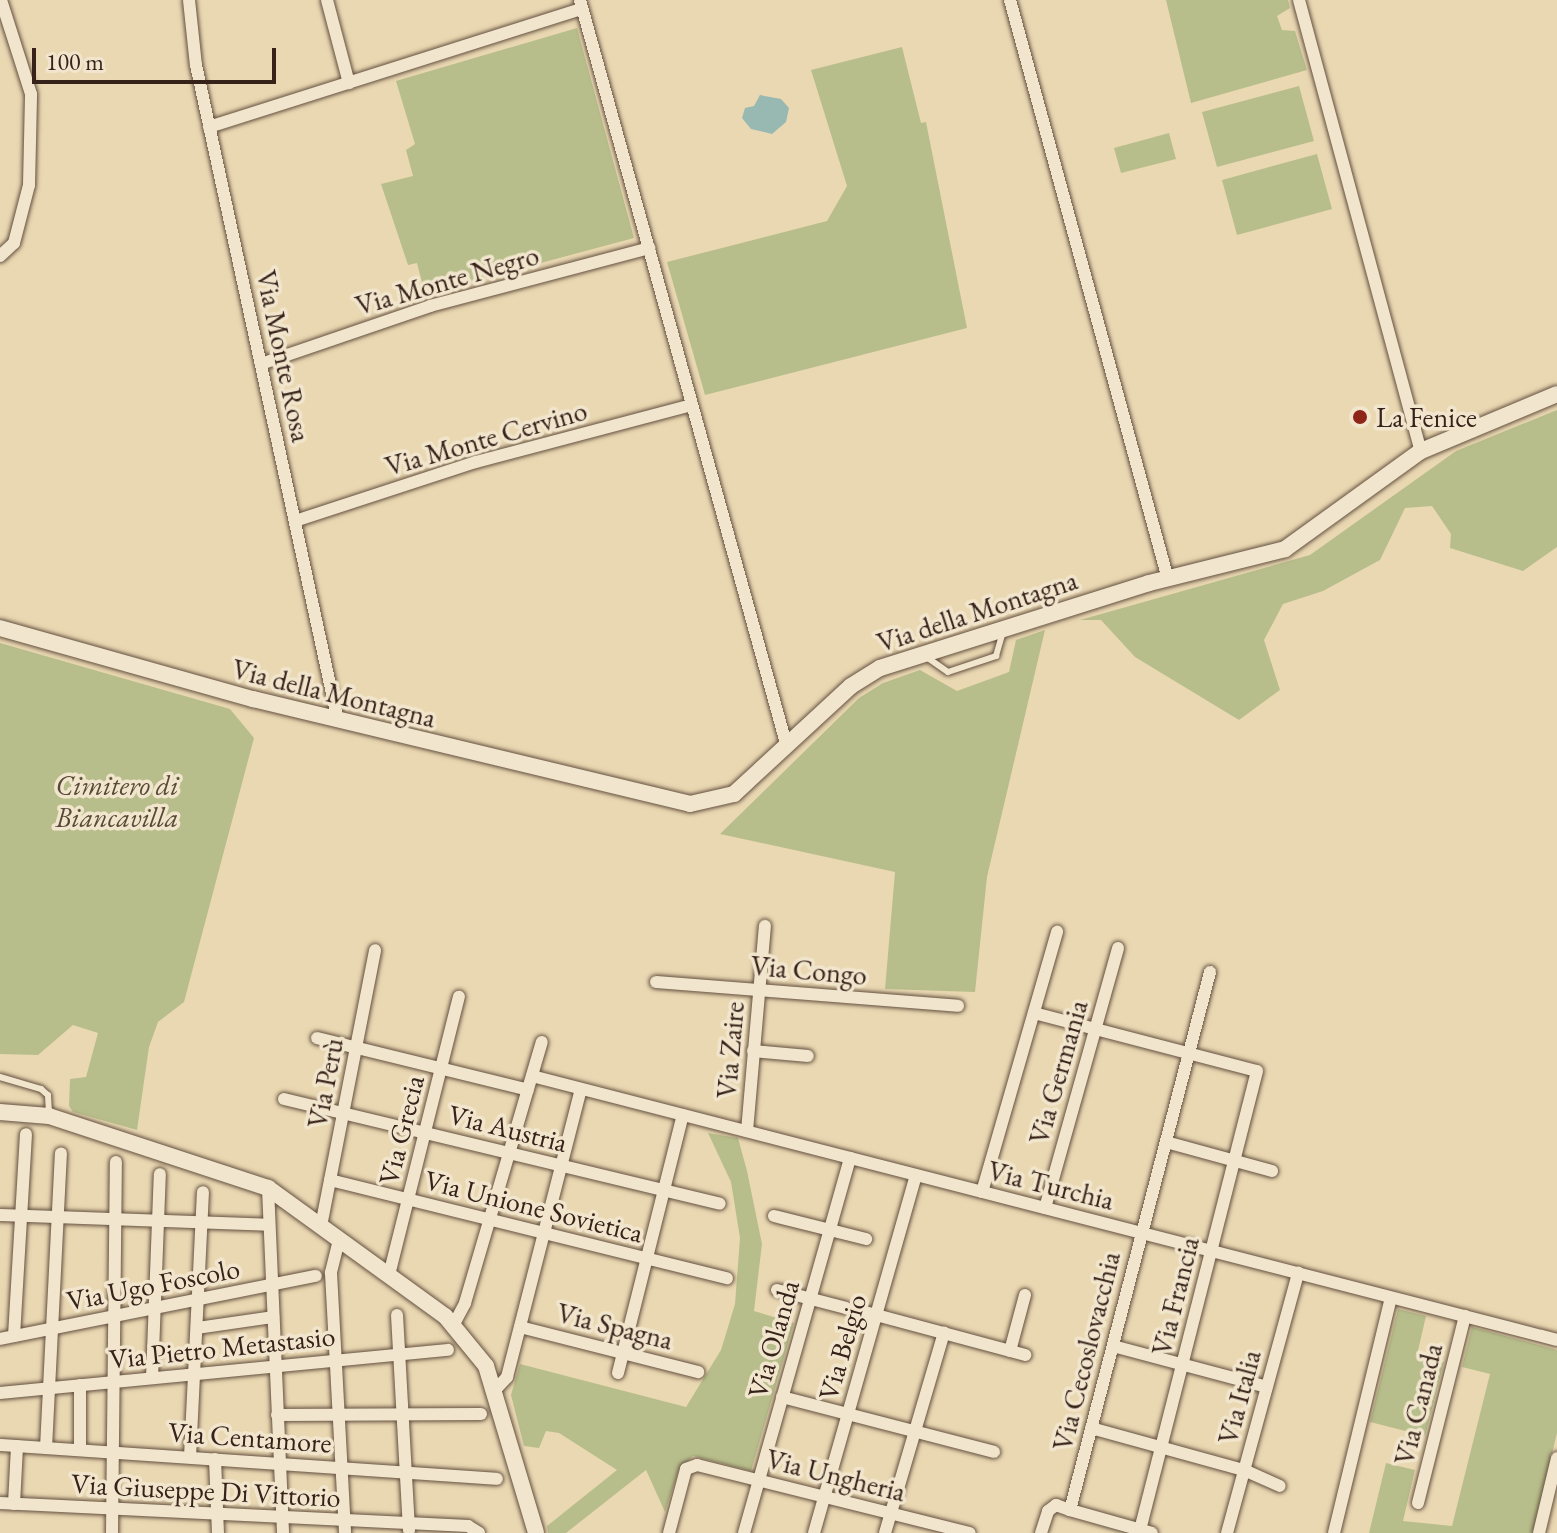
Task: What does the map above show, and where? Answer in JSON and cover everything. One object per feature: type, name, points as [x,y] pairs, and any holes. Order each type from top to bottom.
[{"type":"street","points":[[0,256],[14,243],[29,185],[31,94],[1,0]]},
{"type":"street","name":"Via Monte Rosa","points":[[189,0],[209,127],[338,721]]},
{"type":"street","points":[[327,0],[349,83]]},
{"type":"street","points":[[1010,0],[1168,579]]},
{"type":"street","points":[[1299,0],[1421,451]]},
{"type":"street","points":[[209,127],[581,4],[787,747]]},
{"type":"street","name":"Via Monte Negro","points":[[261,364],[430,306],[649,248]]},
{"type":"street","name":"Via della Montagna","points":[[0,628],[338,721],[690,804],[734,794],[851,686],[880,668],[1168,579],[1285,549],[1421,451],[1557,394]]},
{"type":"street","name":"Via Monte Cervino","points":[[295,521],[476,462],[692,405]]},
{"type":"street","name":"Via Zaire","points":[[747,1131],[765,926]]},
{"type":"street","points":[[982,1192],[1057,932]]},
{"type":"street","name":"Via Germania","points":[[1045,1208],[1118,948]]},
{"type":"street","name":"Via Perù","points":[[321,1226],[375,950]]},
{"type":"street","name":"Via Cecoslovacchia","points":[[1070,1510],[1210,972]]},
{"type":"street","name":"Via Congo","points":[[656,982],[958,1006]]},
{"type":"street","name":"Via Grecia","points":[[389,1275],[459,997]]},
{"type":"street","points":[[1034,1013],[1189,1053]]},
{"type":"street","points":[[317,1038],[528,1090]]},
{"type":"street","points":[[454,1324],[490,1220],[542,1042]]},
{"type":"street","points":[[753,1051],[808,1056]]},
{"type":"street","name":"Via Francia","points":[[1144,1532],[1161,1447],[1257,1071],[1189,1053]]},
{"type":"street","name":"Via Turchia","points":[[532,1076],[1557,1340]]},
{"type":"street","points":[[495,1390],[507,1377],[581,1089]]},
{"type":"street","name":"Via Austria","points":[[284,1099],[720,1204]]},
{"type":"street","points":[[0,1112],[49,1116],[268,1188],[454,1324],[475,1347],[495,1390],[536,1533]]},
{"type":"street","points":[[618,1373],[683,1115]]},
{"type":"street","points":[[14,1336],[26,1134]]},
{"type":"street","points":[[1166,1142],[1272,1171]]},
{"type":"street","points":[[46,1448],[61,1153]]},
{"type":"street","name":"Via Olanda","points":[[744,1533],[850,1158]]},
{"type":"street","points":[[112,1533],[109,1509],[116,1162]]},
{"type":"street","points":[[152,1378],[160,1174]]},
{"type":"street","name":"Via Belgio","points":[[814,1533],[848,1413],[871,1314],[916,1175]]},
{"type":"street","name":"Via Unione Sovietica","points":[[330,1180],[727,1278]]},
{"type":"street","points":[[268,1188],[283,1533]]},
{"type":"street","points":[[190,1457],[203,1192]]},
{"type":"street","points":[[0,1215],[269,1225]]},
{"type":"street","points":[[774,1216],[866,1239]]},
{"type":"street","points":[[339,1240],[331,1262],[345,1527]]},
{"type":"street","name":"Via Italia","points":[[1227,1533],[1298,1273]]},
{"type":"street","name":"Via Ugo Foscolo","points":[[0,1339],[316,1276]]},
{"type":"street","points":[[777,1290],[846,1308]]},
{"type":"street","points":[[1010,1351],[1025,1295]]},
{"type":"street","points":[[1334,1533],[1391,1298]]},
{"type":"street","points":[[871,1314],[1025,1355]]},
{"type":"street","points":[[397,1315],[410,1529]]},
{"type":"street","name":"Via Canada","points":[[1418,1503],[1465,1316]]},
{"type":"street","points":[[197,1328],[273,1317]]},
{"type":"street","name":"Via Spagna","points":[[520,1327],[698,1372]]},
{"type":"street","points":[[885,1533],[944,1332]]},
{"type":"street","points":[[1113,1346],[1267,1387]]},
{"type":"street","name":"Via Pietro Metastasio","points":[[0,1393],[448,1350]]},
{"type":"street","points":[[80,1385],[80,1449]]},
{"type":"street","points":[[782,1397],[994,1452]]},
{"type":"street","points":[[277,1415],[481,1414]]},
{"type":"street","points":[[1091,1428],[1244,1470],[1280,1486]]},
{"type":"street","name":"Via Centamore","points":[[0,1445],[497,1479]]},
{"type":"street","points":[[14,1504],[17,1446]]},
{"type":"street","points":[[215,1459],[218,1533]]},
{"type":"street","points":[[1539,1533],[1557,1459]]},
{"type":"street","name":"Via Ungheria","points":[[669,1533],[691,1465],[966,1533]]},
{"type":"street","name":"Via Giuseppe Di Vittorio","points":[[0,1503],[282,1518],[345,1527],[410,1529],[468,1526],[479,1533]]},
{"type":"street","points":[[1041,1533],[1048,1511],[1056,1505],[1144,1532]]},
{"type":"lane","points":[[922,654],[948,672],[996,656],[1003,628]]},
{"type":"lane","points":[[0,1077],[41,1089],[48,1095],[49,1116]]},
{"type":"green space","points":[[1166,0],[1288,0],[1290,8],[1277,16],[1282,30],[1295,31],[1307,70],[1191,103]]},
{"type":"green space","points":[[577,28],[634,238],[425,294],[417,263],[408,265],[381,184],[413,176],[406,150],[415,144],[396,81]]},
{"type":"green space","points":[[902,47],[921,123],[926,122],[967,328],[705,395],[667,262],[827,221],[847,186],[811,70]]},
{"type":"green space","points":[[1299,86],[1314,141],[1217,167],[1202,112]]},
{"type":"green space","points":[[1169,133],[1176,159],[1121,173],[1114,148]]},
{"type":"green space","points":[[1317,154],[1332,209],[1237,235],[1222,180]]},
{"type":"green space","points":[[1557,410],[1557,547],[1523,571],[1450,548],[1451,534],[1432,506],[1405,508],[1380,560],[1323,591],[1283,604],[1264,640],[1280,690],[1239,720],[1135,657],[1101,620],[1080,620],[1310,555],[1456,451]]},
{"type":"green space","points":[[1045,630],[987,877],[975,992],[885,989],[895,872],[720,834],[859,698],[883,683],[920,670],[957,691],[1009,672],[1016,640]]},
{"type":"green space","name":"Cimitero di Biancavilla","points":[[0,643],[230,709],[254,738],[184,1002],[158,1022],[149,1047],[137,1130],[73,1112],[69,1106],[70,1079],[86,1077],[98,1033],[73,1025],[38,1055],[0,1054]]},
{"type":"green space","points":[[708,1133],[738,1138],[747,1171],[762,1244],[754,1311],[794,1323],[751,1471],[693,1456],[679,1469],[665,1512],[646,1470],[566,1533],[548,1533],[547,1526],[617,1470],[559,1433],[546,1431],[539,1448],[524,1446],[511,1395],[520,1364],[686,1407],[721,1350],[735,1304],[740,1238],[731,1182]]},
{"type":"green space","points":[[1398,1309],[1426,1316],[1417,1355],[1444,1362],[1425,1436],[1370,1422]]},
{"type":"green space","points":[[1472,1327],[1557,1350],[1557,1433],[1533,1533],[1369,1533],[1386,1463],[1415,1470],[1403,1521],[1452,1526],[1490,1374],[1462,1367]]},
{"type":"water","points":[[760,95],[781,99],[789,108],[786,122],[772,134],[751,129],[742,118],[745,108],[754,106]]},
{"type":"place","name":"La Fenice","points":[[1360,417]]}]
